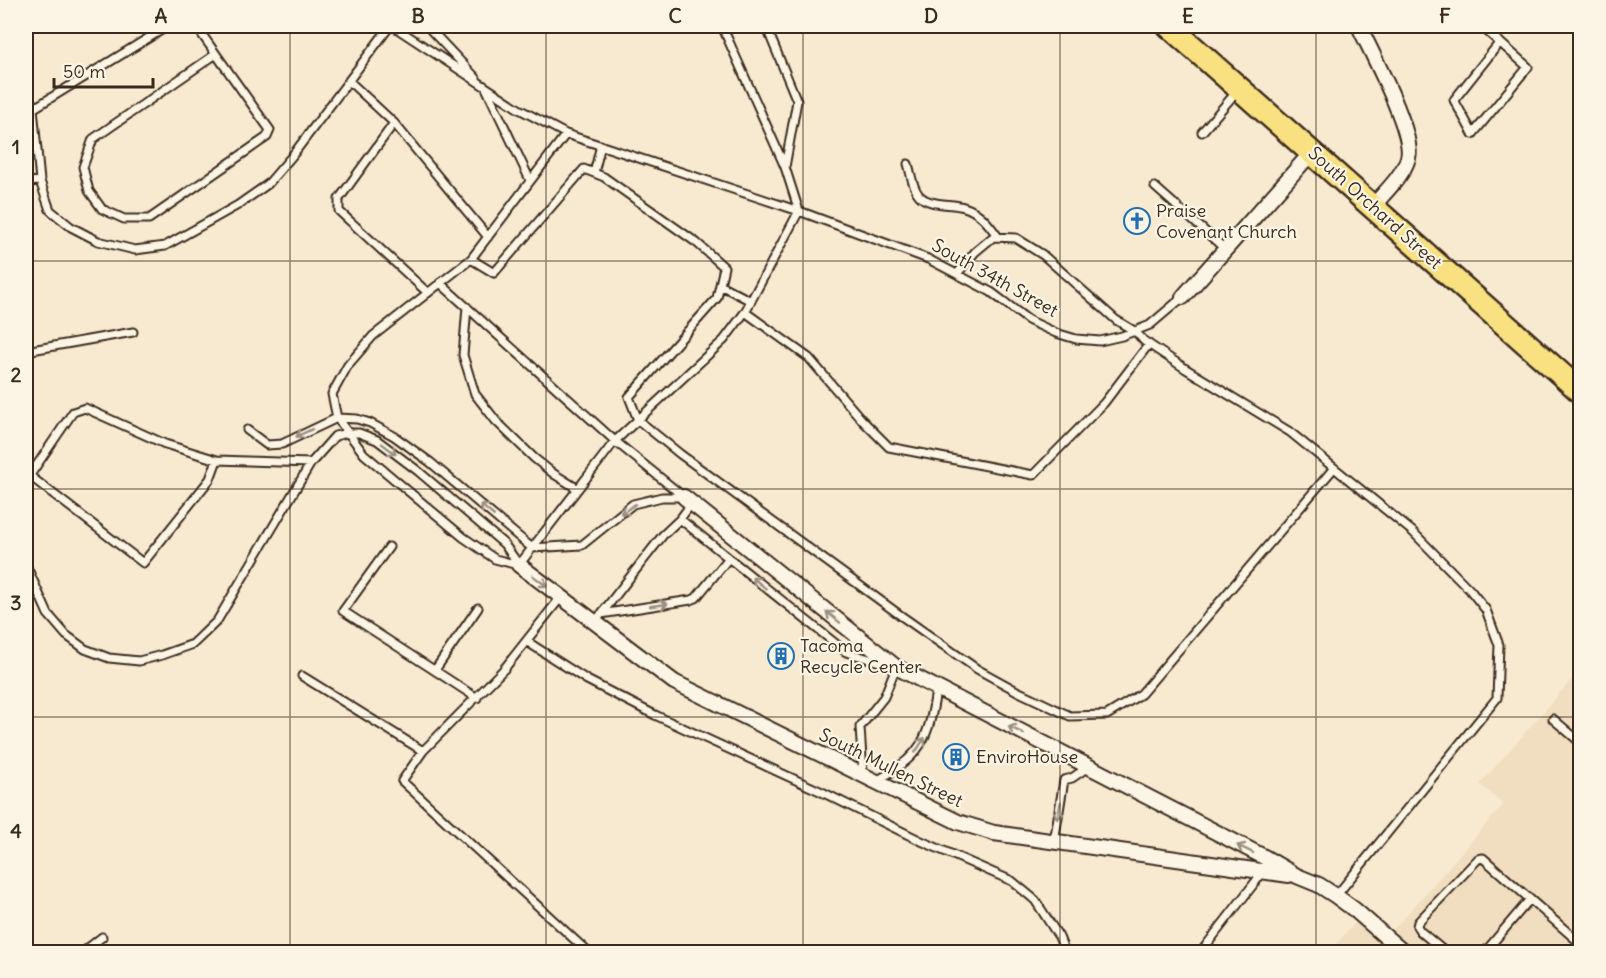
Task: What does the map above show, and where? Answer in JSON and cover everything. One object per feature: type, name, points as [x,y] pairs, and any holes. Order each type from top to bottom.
[{"type":"main road","name":"South Orchard Street","points":[[1169,26],[1581,391]]},
{"type":"street","points":[[1359,26],[1401,120],[1409,151],[1405,166],[1373,207]]},
{"type":"street","name":"South 34th Street","points":[[1183,297],[1312,152]]},
{"type":"street","name":"South Mullen Street","points":[[688,500],[896,667],[936,690],[1297,876],[1319,885],[1355,910],[1403,952]]},
{"type":"street","name":"South Mullen Street","points":[[519,565],[561,597],[598,618],[674,682],[958,822],[994,833],[1297,876]]},
{"type":"lane","points":[[26,113],[168,26]]},
{"type":"lane","points":[[196,26],[216,54],[270,130],[267,137],[149,219],[124,219],[102,209],[89,191],[83,167],[93,139],[216,54]]},
{"type":"lane","points":[[33,108],[40,181],[50,210],[71,227],[99,241],[135,250],[165,246],[238,205],[268,184],[392,26],[485,87]]},
{"type":"lane","points":[[427,26],[485,87],[530,180]]},
{"type":"lane","points":[[519,565],[615,441],[724,340],[745,312],[799,211],[785,167],[722,26]]},
{"type":"lane","points":[[766,26],[797,101],[785,167]]},
{"type":"lane","points":[[1481,26],[1500,42],[1528,67],[1473,134],[1454,100],[1500,42]]},
{"type":"lane","points":[[349,81],[394,123],[488,237]]},
{"type":"lane","name":"South 34th Street","points":[[485,87],[519,109],[566,134],[799,211],[928,259],[991,292],[1028,320],[1056,333],[1076,339],[1100,341],[1136,332],[1162,316],[1183,297]]},
{"type":"lane","points":[[1202,132],[1240,88]]},
{"type":"lane","points":[[394,123],[339,199],[339,211],[428,292]]},
{"type":"lane","points":[[519,565],[495,559],[463,537],[364,454],[346,433],[337,418],[332,394],[348,365],[373,336],[471,259],[566,134]]},
{"type":"lane","points":[[594,173],[601,145]]},
{"type":"lane","points":[[908,164],[918,195],[926,200],[965,207],[979,214],[998,237]]},
{"type":"lane","points":[[471,259],[494,273],[584,169],[604,177],[697,243],[724,267],[717,298],[629,397],[638,420],[680,454],[900,615],[978,669],[1017,691],[1070,716],[1107,714],[1141,694],[1334,468]]},
{"type":"lane","points":[[26,182],[40,181]]},
{"type":"lane","points":[[1155,187],[1225,249]]},
{"type":"lane","points":[[957,274],[975,252],[993,237],[1016,238],[1043,255],[1116,320],[1136,332],[1149,344],[1290,432],[1413,532],[1470,590],[1486,610],[1499,645],[1497,698],[1336,896]]},
{"type":"lane","points":[[440,283],[615,441],[688,500]]},
{"type":"lane","points":[[720,285],[751,301]]},
{"type":"lane","points":[[467,307],[463,355],[475,394],[496,422],[534,458],[578,489]]},
{"type":"lane","points":[[745,312],[809,358],[862,420],[889,447],[1033,475],[1104,403],[1149,344]]},
{"type":"lane","points":[[26,351],[133,332]]},
{"type":"lane","points":[[217,459],[210,479],[143,563],[28,478],[74,412],[85,408],[165,444],[217,459],[311,463]]},
{"type":"lane","points":[[247,430],[267,445],[282,444],[337,418],[363,421],[394,436],[430,462],[532,548],[582,545],[633,504],[662,497],[688,500]]},
{"type":"lane","points":[[26,565],[48,614],[66,635],[86,649],[109,657],[138,661],[162,656],[193,644],[218,621],[311,463],[335,436],[359,433],[377,440],[394,452],[504,544],[519,565]]},
{"type":"lane","points":[[598,618],[663,535],[680,519],[688,500]]},
{"type":"lane","points":[[680,519],[846,652],[896,667],[885,697],[860,727],[863,774]]},
{"type":"lane","points":[[389,547],[343,611],[477,698]]},
{"type":"lane","points":[[598,618],[696,598],[728,559]]},
{"type":"lane","points":[[561,597],[477,698],[423,751],[402,781],[588,952]]},
{"type":"lane","points":[[435,670],[478,608]]},
{"type":"lane","points":[[526,640],[587,680],[656,715],[1012,882],[1035,900],[1059,937],[1065,952]]},
{"type":"lane","points":[[302,676],[423,751]]},
{"type":"lane","points":[[876,781],[897,769],[919,747],[926,735],[936,690]]},
{"type":"lane","points":[[1553,719],[1581,742]]},
{"type":"lane","points":[[1054,842],[1064,780],[1072,778],[1088,767]]},
{"type":"lane","points":[[1445,952],[1420,931],[1419,922],[1478,859],[1483,858],[1581,943]]},
{"type":"lane","points":[[1201,952],[1263,872]]},
{"type":"lane","points":[[1485,952],[1530,898]]},
{"type":"lane","points":[[83,952],[94,941],[102,937]]},
{"type":"shaded area","points":[[1580,670],[1580,952],[1329,952],[1362,915],[1387,937],[1503,805],[1480,784]]},
{"type":"place","name":"Praise Covenant Church","points":[[1137,221]]},
{"type":"place","name":"Tacoma Recycle Center","points":[[781,656]]},
{"type":"place","name":"EnviroHouse","points":[[956,757]]}]
